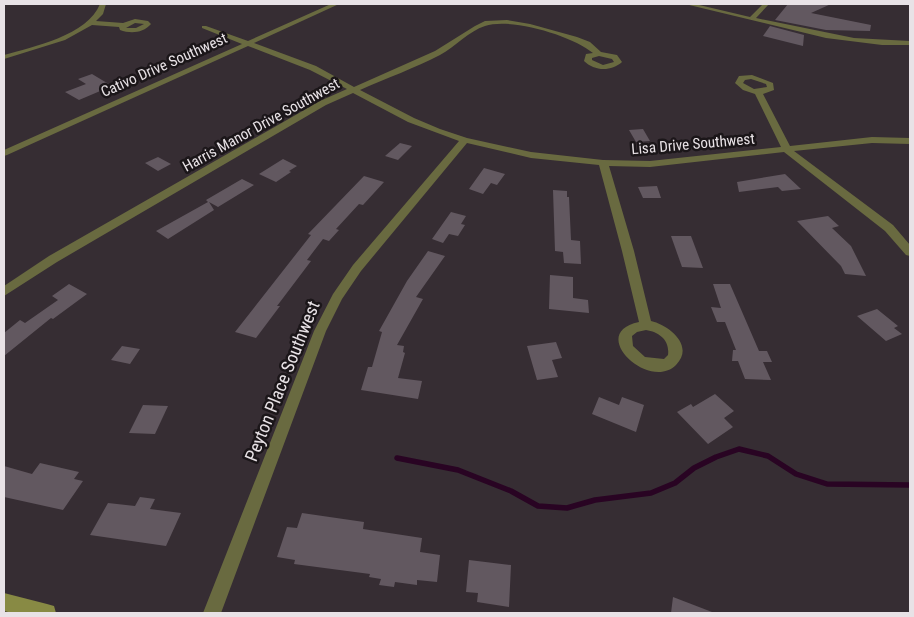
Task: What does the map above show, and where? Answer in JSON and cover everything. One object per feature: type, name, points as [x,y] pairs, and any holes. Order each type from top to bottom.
[{"type":"street","points":[[4,57],[74,33],[92,23],[101,13],[103,4]]},
{"type":"street","name":"Cativo Drive Southwest","points":[[4,153],[336,4]]},
{"type":"street","points":[[688,4],[864,42],[910,44]]},
{"type":"street","points":[[753,18],[766,4]]},
{"type":"street","name":"Harris Manor Drive Southwest","points":[[4,292],[54,259],[323,103],[438,52],[485,23],[507,22],[528,25],[575,38],[587,44],[599,54]]},
{"type":"street","points":[[92,23],[123,25]]},
{"type":"street","name":"Lisa Drive Southwest","points":[[204,27],[313,68],[411,120],[465,140],[531,155],[603,163],[650,164],[872,140],[910,140]]},
{"type":"street","points":[[758,92],[787,150],[875,217],[910,252]]},
{"type":"street","name":"Peyton Place Southwest","points":[[212,613],[320,331],[337,297],[357,268],[465,140]]},
{"type":"street","points":[[603,163],[628,251],[646,325]]},
{"type":"street","points":[[4,602],[47,613]]},
{"type":"building","points":[[788,4],[831,4],[811,13],[871,25],[870,31],[826,30],[775,20]]},
{"type":"building","points":[[770,26],[804,35],[803,46],[763,36]]},
{"type":"building","points":[[92,74],[112,86],[79,100],[65,92],[86,84],[78,79]]},
{"type":"building","points":[[643,129],[650,141],[636,142],[629,130]]},
{"type":"building","points":[[400,143],[412,146],[398,160],[385,156]]},
{"type":"building","points":[[158,157],[171,164],[158,171],[145,163]]},
{"type":"building","points":[[283,159],[297,166],[276,182],[259,174]]},
{"type":"building","points":[[484,168],[505,174],[497,185],[491,183],[483,194],[469,189]]},
{"type":"building","points":[[785,174],[801,189],[782,191],[778,187],[739,192],[737,182]]},
{"type":"building","points":[[364,176],[384,182],[363,205],[359,204],[336,229],[339,230],[329,241],[323,239],[307,260],[311,261],[277,306],[280,306],[256,338],[235,332],[311,235],[308,234]]},
{"type":"building","points":[[242,179],[254,185],[218,207],[209,202],[214,210],[168,239],[156,231],[208,202],[206,200]]},
{"type":"building","points":[[657,186],[661,198],[643,198],[638,187]]},
{"type":"building","points":[[553,190],[567,191],[567,197],[569,197],[571,240],[580,241],[581,264],[564,263],[563,252],[555,251]]},
{"type":"building","points":[[451,212],[466,216],[461,224],[465,225],[458,236],[449,234],[443,243],[432,239]]},
{"type":"building","points":[[828,216],[839,226],[832,228],[851,246],[866,276],[845,274],[841,266],[797,221]]},
{"type":"building","points":[[671,236],[691,236],[703,268],[682,267]]},
{"type":"building","points":[[428,251],[445,256],[416,297],[423,299],[397,345],[404,346],[403,352],[405,353],[398,378],[422,381],[418,399],[361,390],[368,367],[372,367],[382,332],[379,331],[407,281]]},
{"type":"building","points":[[550,275],[573,277],[573,298],[588,300],[589,313],[549,309]]},
{"type":"building","points":[[69,284],[87,294],[53,319],[51,318],[4,356],[4,333],[20,320],[25,323],[58,300],[52,296]]},
{"type":"building","points":[[713,284],[730,284],[759,351],[767,351],[772,362],[763,362],[771,380],[745,379],[738,361],[732,361],[733,350],[736,350],[725,322],[717,322],[711,307],[721,308]]},
{"type":"building","points":[[877,309],[898,326],[894,328],[902,334],[886,341],[857,316]]},
{"type":"building","points":[[556,342],[562,358],[552,360],[558,377],[537,380],[527,346]]},
{"type":"building","points":[[122,346],[140,349],[130,364],[111,360]]},
{"type":"building","points":[[715,394],[734,411],[724,418],[733,427],[708,444],[677,412],[691,404],[693,407]]},
{"type":"building","points":[[599,397],[619,405],[622,397],[644,405],[636,432],[592,414]]},
{"type":"building","points":[[143,405],[168,406],[155,434],[129,433]]},
{"type":"building","points":[[40,463],[79,472],[74,479],[83,481],[63,510],[4,497],[4,466],[32,474]]},
{"type":"building","points":[[140,497],[155,499],[150,509],[181,513],[166,546],[90,535],[108,503],[135,506]]},
{"type":"building","points":[[302,513],[364,522],[363,529],[422,538],[420,552],[440,555],[437,582],[417,580],[417,585],[395,582],[394,587],[379,585],[381,579],[369,577],[370,574],[294,564],[295,560],[277,557],[287,527],[297,528]]},
{"type":"building","points":[[469,560],[511,565],[509,607],[477,602],[478,593],[466,592]]},
{"type":"building","points":[[673,597],[712,612],[712,613],[671,613]]},
{"type":"waterway","points":[[397,458],[458,470],[511,491],[538,506],[567,508],[595,500],[651,493],[675,483],[694,468],[716,457],[739,449],[768,456],[796,474],[827,484],[910,485]]}]
